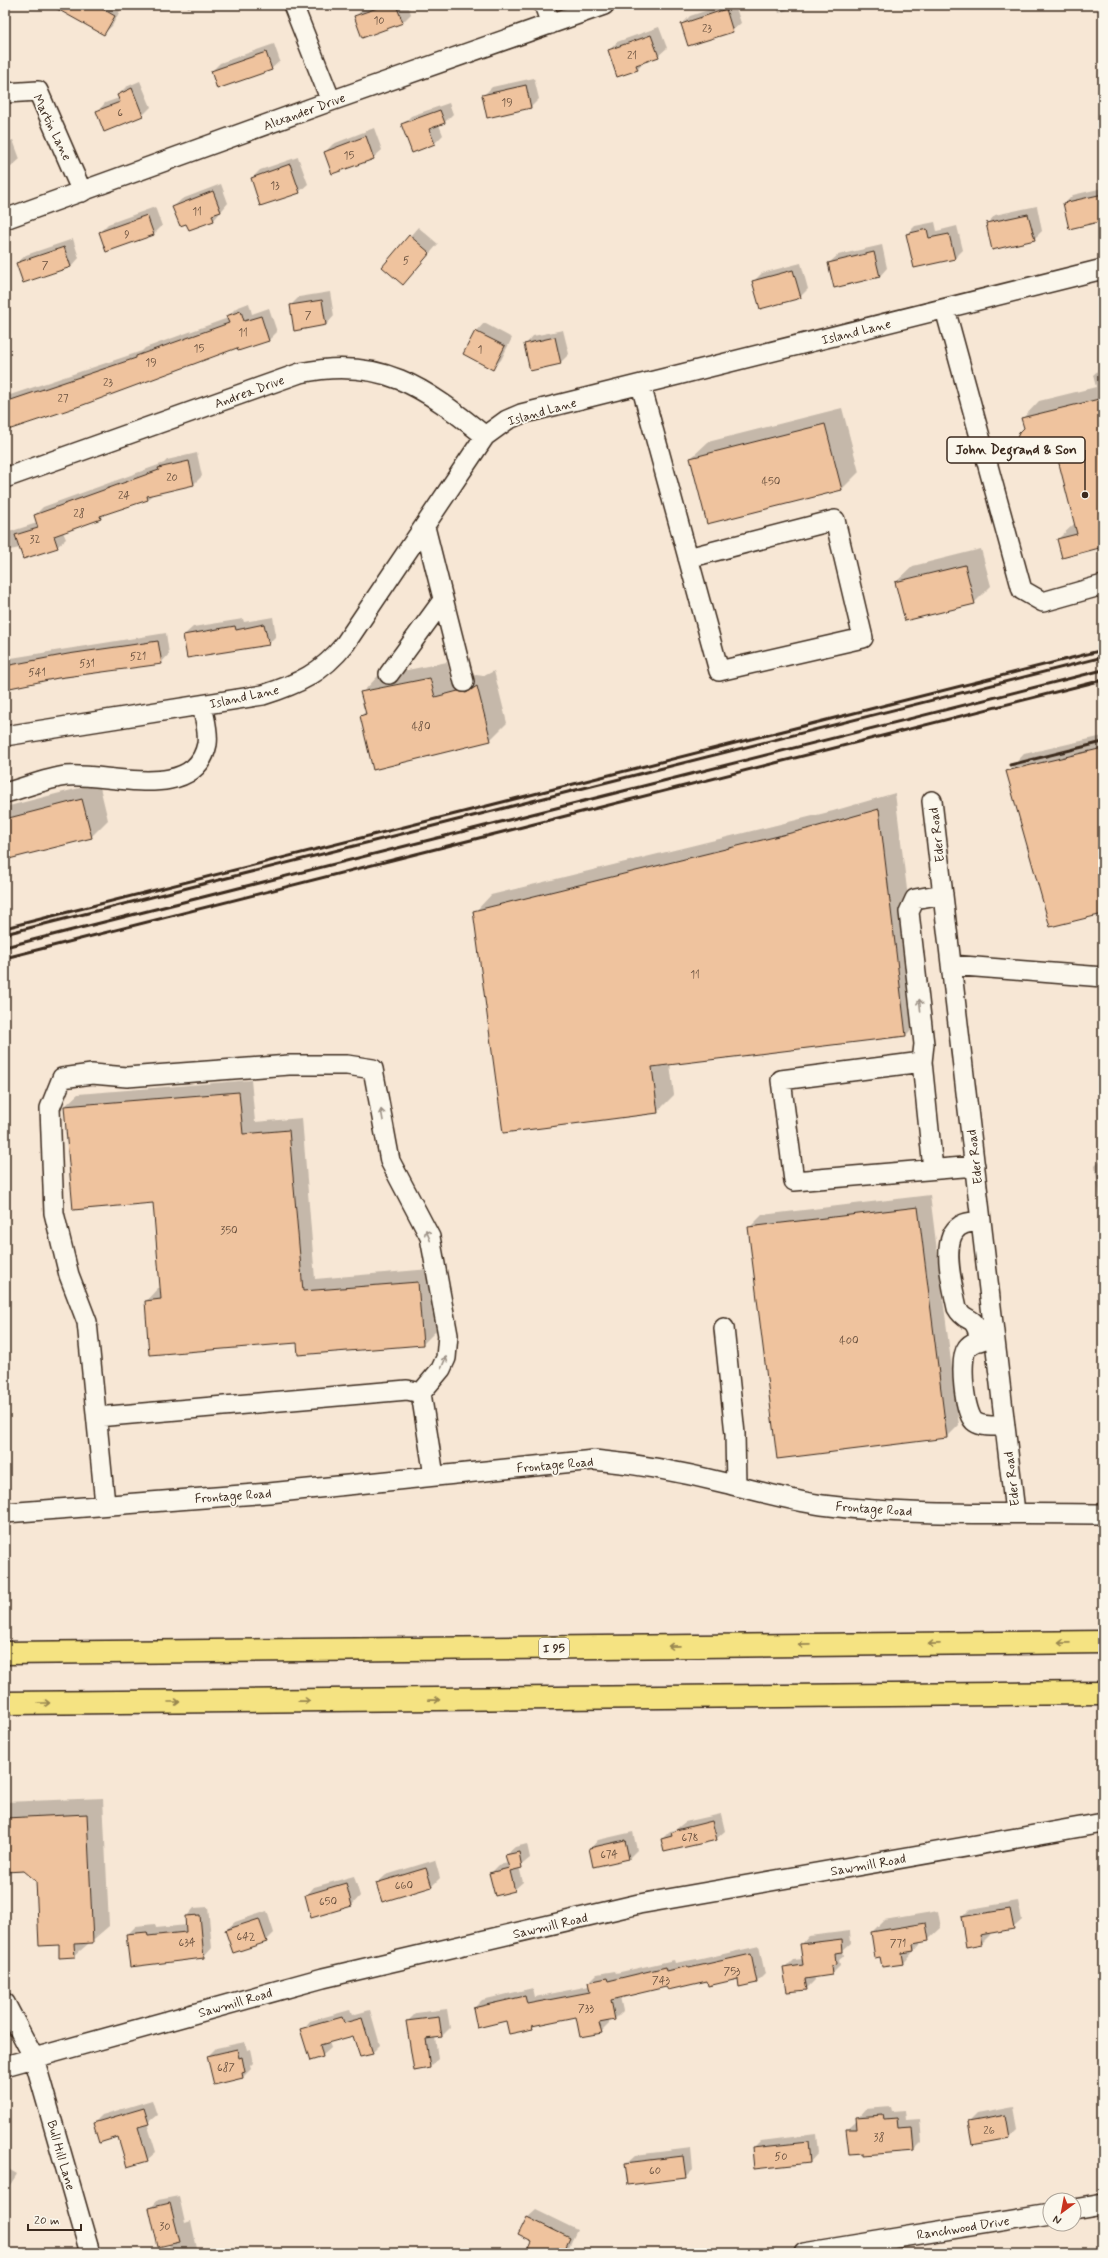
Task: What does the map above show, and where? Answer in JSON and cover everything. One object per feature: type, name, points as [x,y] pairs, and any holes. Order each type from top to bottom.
[{"type":"highway","name":"I 95","points":[[5,1652],[1103,1642]]},
{"type":"highway","points":[[5,1704],[1103,1693]]},
{"type":"street","points":[[293,5],[331,101]]},
{"type":"street","points":[[544,5],[550,24]]},
{"type":"street","name":"Alexander Drive","points":[[5,219],[331,101],[604,5]]},
{"type":"street","name":"Martin Lane","points":[[5,93],[38,91],[82,192]]},
{"type":"street","name":"Island Lane","points":[[5,736],[263,695],[297,684],[325,666],[345,644],[485,436],[507,420],[521,414],[1103,269]]},
{"type":"street","points":[[945,309],[1022,590],[1044,602],[1103,585]]},
{"type":"street","name":"Andrea Drive","points":[[5,478],[300,373],[324,368],[344,367],[368,369],[391,375],[450,408],[485,436]]},
{"type":"street","points":[[640,385],[719,671],[863,638],[835,520],[688,558]]},
{"type":"street","points":[[425,527],[464,682]]},
{"type":"street","points":[[389,674],[443,600]]},
{"type":"street","points":[[5,793],[66,776],[156,780],[175,779],[186,774],[196,764],[207,744],[207,730],[202,705]]},
{"type":"street","name":"Eder Road","points":[[932,801],[981,1222],[987,1338],[1005,1426],[1015,1512]]},
{"type":"street","points":[[934,1169],[909,912],[915,900],[943,894]]},
{"type":"street","points":[[951,965],[1103,978]]},
{"type":"street","points":[[923,1053],[781,1080],[782,1102],[794,1181],[975,1166]]},
{"type":"street","points":[[105,1504],[87,1322],[70,1275],[54,1212],[50,1108],[62,1078],[92,1074],[127,1077],[289,1065],[347,1065],[373,1069],[390,1161],[430,1237],[448,1335],[446,1358],[441,1369],[421,1393],[434,1476]]},
{"type":"street","points":[[981,1222],[959,1226],[951,1235],[948,1246],[957,1308],[961,1316],[972,1320],[987,1338],[967,1347],[963,1354],[963,1377],[969,1416],[982,1425],[1005,1426]]},
{"type":"street","points":[[724,1328],[735,1434],[736,1486]]},
{"type":"street","points":[[97,1417],[407,1390],[421,1393]]},
{"type":"street","name":"Frontage Road","points":[[5,1513],[105,1504],[269,1493],[594,1460],[633,1464],[822,1505],[943,1512],[1103,1514]]},
{"type":"street","name":"Sawmill Road","points":[[5,2066],[323,1978],[639,1904],[1103,1823]]},
{"type":"street","name":"Bull Hill Lane","points":[[5,2003],[34,2058],[90,2253]]},
{"type":"street","points":[[1082,2208],[1103,2204]]},
{"type":"street","name":"Ranchwood Drive","points":[[804,2253],[1042,2214]]},
{"type":"building","points":[[50,5],[96,5],[115,16],[104,35]]},
{"type":"building","points":[[386,5],[396,5],[403,23],[362,38],[354,16]]},
{"type":"building","points":[[726,9],[733,32],[688,46],[681,24]]},
{"type":"building","points":[[651,35],[659,57],[636,65],[638,70],[617,77],[608,50]]},
{"type":"building","points":[[266,52],[272,70],[217,89],[211,71]]},
{"type":"building","points":[[526,85],[531,108],[487,118],[482,95]]},
{"type":"building","points":[[132,88],[143,116],[104,132],[96,111],[120,102],[117,95]]},
{"type":"building","points":[[440,110],[445,123],[429,129],[435,144],[412,153],[401,124]]},
{"type":"building","points":[[366,136],[374,159],[332,174],[324,152]]},
{"type":"building","points":[[290,164],[300,193],[260,206],[251,178]]},
{"type":"building","points":[[213,191],[221,212],[212,215],[214,221],[189,230],[186,224],[180,226],[172,207]]},
{"type":"building","points":[[1103,194],[1103,221],[1069,229],[1063,203]]},
{"type":"building","points":[[1028,214],[1035,240],[992,250],[986,223]]},
{"type":"building","points":[[147,215],[154,235],[106,252],[99,232]]},
{"type":"building","points":[[927,229],[929,238],[949,234],[955,259],[914,268],[906,234]]},
{"type":"building","points":[[409,235],[430,253],[403,285],[382,267]]},
{"type":"building","points":[[64,247],[71,267],[23,283],[16,263]]},
{"type":"building","points":[[874,252],[880,277],[834,288],[828,263]]},
{"type":"building","points":[[793,270],[801,298],[760,309],[752,281]]},
{"type":"building","points":[[322,300],[326,325],[294,331],[290,305]]},
{"type":"building","points":[[241,311],[244,321],[261,316],[269,341],[238,351],[237,348],[83,405],[5,431],[5,402],[136,358],[136,356],[229,323],[226,316]]},
{"type":"building","points":[[475,331],[505,346],[493,370],[463,354]]},
{"type":"building","points":[[555,337],[561,364],[530,371],[524,344]]},
{"type":"building","points":[[1103,398],[1103,547],[1062,558],[1057,539],[1077,534],[1055,448],[1021,456],[1016,440],[1019,433],[1024,428],[1021,418]]},
{"type":"building","points":[[825,424],[842,490],[707,524],[690,458]]},
{"type":"building","points":[[189,461],[194,485],[147,496],[148,500],[100,516],[101,519],[54,536],[58,548],[23,559],[15,535],[38,528],[34,515],[159,470],[158,468]]},
{"type":"building","points":[[965,565],[975,604],[905,621],[895,582]]},
{"type":"building","points":[[264,624],[269,645],[187,658],[183,635],[235,626],[236,630]]},
{"type":"building","points":[[158,641],[162,664],[58,678],[5,689],[5,666],[68,654]]},
{"type":"building","points":[[430,678],[435,697],[458,691],[466,693],[477,686],[491,741],[373,770],[360,716],[366,714],[360,692]]},
{"type":"building","points":[[1103,748],[1103,914],[1050,927],[1006,771]]},
{"type":"building","points":[[82,799],[92,838],[5,860],[5,819]]},
{"type":"building","points":[[879,809],[906,1036],[652,1067],[658,1113],[503,1133],[473,911],[815,827]]},
{"type":"building","points":[[239,1092],[243,1134],[289,1130],[303,1291],[418,1282],[423,1345],[298,1355],[297,1343],[149,1355],[145,1301],[161,1299],[153,1203],[73,1210],[64,1106]]},
{"type":"building","points":[[918,1207],[947,1438],[777,1459],[748,1227]]},
{"type":"building","points":[[87,1814],[93,1943],[74,1944],[75,1957],[59,1958],[59,1945],[39,1946],[36,1881],[24,1871],[5,1872],[5,1818]]},
{"type":"building","points":[[712,1821],[717,1840],[664,1852],[661,1839],[672,1836],[671,1833],[676,1830]]},
{"type":"building","points":[[625,1840],[629,1859],[593,1867],[589,1848]]},
{"type":"building","points":[[519,1852],[522,1868],[510,1871],[515,1891],[495,1896],[489,1873],[509,1868],[505,1855]]},
{"type":"building","points":[[426,1868],[432,1887],[382,1902],[376,1883]]},
{"type":"building","points":[[346,1883],[352,1906],[311,1918],[305,1895]]},
{"type":"building","points":[[1010,1909],[1014,1929],[980,1935],[982,1944],[966,1947],[961,1917]]},
{"type":"building","points":[[200,1915],[204,1958],[130,1967],[126,1934],[147,1932],[148,1936],[186,1932],[185,1916]]},
{"type":"building","points":[[259,1919],[267,1942],[233,1953],[225,1930]]},
{"type":"building","points":[[926,1923],[929,1941],[913,1944],[914,1951],[902,1953],[904,1964],[882,1967],[880,1957],[875,1958],[871,1932]]},
{"type":"building","points":[[842,1939],[843,1952],[835,1953],[836,1965],[831,1966],[832,1975],[805,1979],[807,1990],[787,1992],[783,1968],[803,1965],[800,1944]]},
{"type":"building","points":[[751,1954],[757,1983],[739,1987],[738,1979],[708,1986],[707,1981],[668,1990],[666,1987],[611,2000],[615,2020],[599,2023],[602,2033],[580,2037],[576,2017],[532,2026],[533,2029],[509,2034],[506,2021],[477,2028],[473,2008],[525,1996],[527,2004],[590,1992],[588,1982],[607,1978],[608,1981],[666,1967],[667,1971],[688,1966],[689,1968]]},
{"type":"building","points":[[342,2017],[344,2023],[362,2018],[373,2054],[360,2057],[353,2036],[320,2045],[323,2057],[310,2061],[300,2029]]},
{"type":"building","points":[[439,2017],[442,2037],[426,2039],[430,2068],[414,2071],[406,2021]]},
{"type":"building","points":[[237,2049],[239,2058],[242,2057],[245,2072],[242,2073],[243,2078],[214,2085],[207,2056]]},
{"type":"building","points":[[144,2108],[149,2124],[138,2127],[148,2161],[127,2167],[118,2137],[99,2143],[93,2123]]},
{"type":"building","points":[[883,2115],[884,2119],[897,2118],[898,2128],[912,2127],[914,2151],[864,2155],[864,2153],[849,2154],[846,2129],[857,2129],[856,2117]]},
{"type":"building","points":[[1006,2115],[1010,2138],[972,2145],[968,2122]]},
{"type":"building","points":[[808,2142],[810,2163],[754,2169],[752,2148]]},
{"type":"building","points":[[683,2156],[686,2178],[628,2185],[625,2163]]},
{"type":"building","points":[[170,2203],[180,2242],[158,2247],[149,2208]]},
{"type":"building","points":[[527,2217],[570,2238],[563,2253],[527,2253],[532,2242],[518,2235]]},
{"type":"railway","points":[[5,928],[1103,650]]},
{"type":"railway","points":[[5,934],[1103,657]]},
{"type":"railway","points":[[5,947],[1103,670]]},
{"type":"railway","points":[[5,958],[1103,680]]},
{"type":"railway","points":[[1010,765],[1103,742]]},
{"type":"place","name":"John Degrand & Son","points":[[1085,495]]}]
